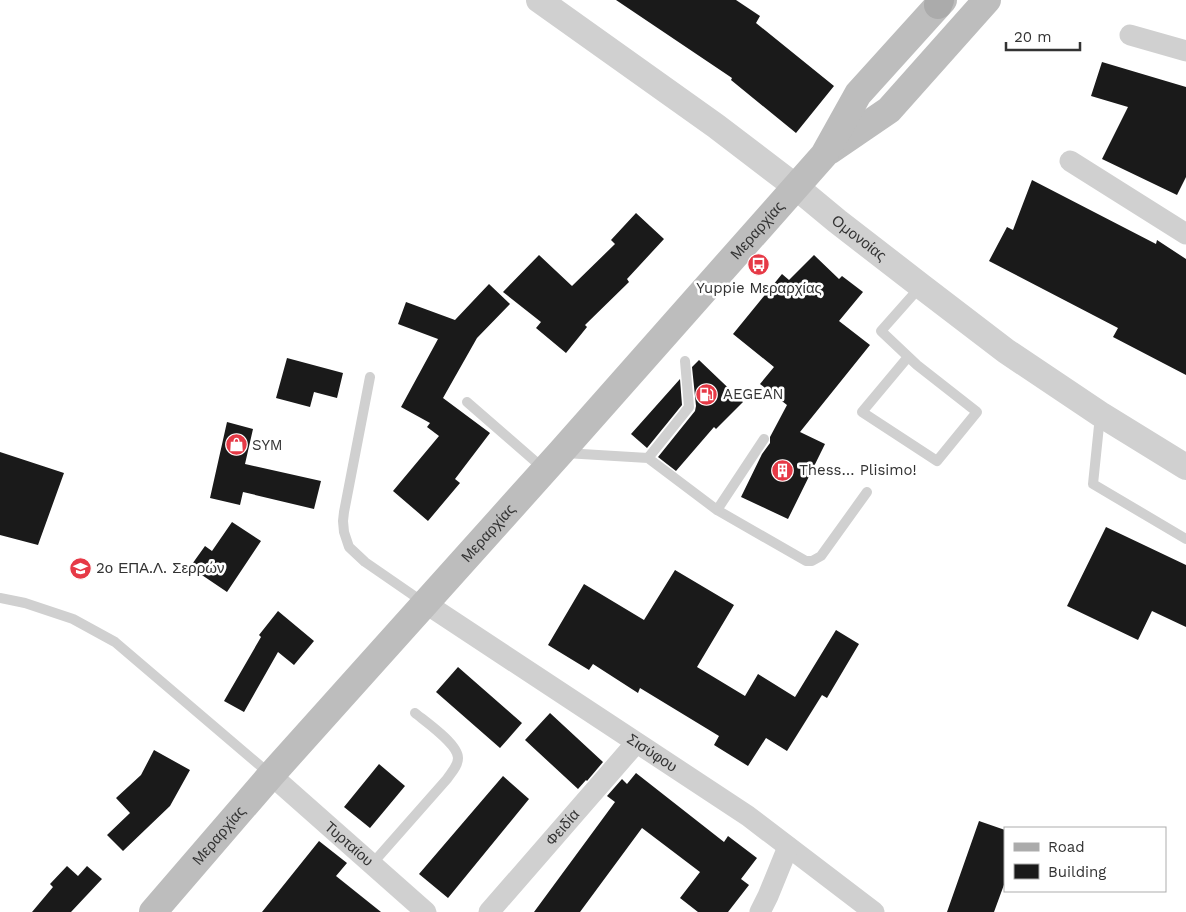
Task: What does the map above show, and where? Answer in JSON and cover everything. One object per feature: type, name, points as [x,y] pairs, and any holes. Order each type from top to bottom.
[{"type":"main road","name":"Μεραρχίας","points":[[824,155],[889,110],[987,0]]},
{"type":"main road","name":"Μεραρχίας","points":[[153,912],[271,775],[824,155],[858,94],[940,2]]},
{"type":"street","name":"Ομονοίας","points":[[539,0],[684,103],[796,187],[920,286],[1006,351],[1100,414],[1186,467]]},
{"type":"street","points":[[1130,35],[1186,51]]},
{"type":"street","points":[[1070,161],[1186,234]]},
{"type":"street","name":"Σισύφου","points":[[425,603],[748,816],[874,912]]},
{"type":"street","name":"Φειδία","points":[[489,912],[636,743]]},
{"type":"street","name":"Τυρταίου","points":[[271,775],[426,912]]},
{"type":"street","points":[[760,912],[788,847]]},
{"type":"lane","points":[[908,356],[862,412],[937,461],[977,412],[917,365],[908,356],[881,331],[920,286]]},
{"type":"lane","points":[[648,458],[688,407],[685,361]]},
{"type":"lane","points":[[370,377],[344,512],[343,521],[346,540],[349,548],[365,562],[425,603]]},
{"type":"lane","points":[[468,402],[553,461],[648,458],[717,510],[806,561],[812,561],[821,556],[867,492]]},
{"type":"lane","points":[[1100,414],[1093,484],[1186,539]]},
{"type":"lane","points":[[717,510],[764,439]]},
{"type":"lane","points":[[0,598],[24,603],[73,619],[115,642],[271,775]]},
{"type":"lane","points":[[372,864],[446,779],[455,767],[458,759],[456,752],[448,741],[415,713]]},
{"type":"building","points":[[616,0],[736,0],[760,16],[756,23],[834,86],[796,133],[731,80],[732,78]]},
{"type":"building","points":[[1102,62],[1186,87],[1186,177],[1177,195],[1102,159],[1128,107],[1091,96]]},
{"type":"building","points":[[1032,180],[1156,244],[1157,240],[1186,259],[1186,375],[1113,337],[1118,328],[989,261],[1007,227],[1013,230]]},
{"type":"building","points":[[636,213],[664,239],[627,279],[629,282],[585,325],[587,327],[566,353],[536,328],[541,322],[503,292],[539,255],[572,286],[615,244],[611,240]]},
{"type":"building","points":[[814,255],[839,279],[842,276],[863,292],[839,321],[870,345],[800,432],[825,444],[788,519],[741,497],[762,454],[770,443],[770,437],[787,405],[760,384],[774,367],[733,334],[782,274],[789,280]]},
{"type":"building","points":[[489,284],[510,304],[477,338],[443,398],[490,433],[455,479],[460,483],[428,521],[393,491],[439,436],[427,427],[430,423],[401,407],[438,339],[398,324],[406,302],[455,320]]},
{"type":"building","points":[[287,358],[343,373],[337,398],[314,392],[310,407],[276,398]]},
{"type":"building","points":[[699,360],[743,402],[716,429],[714,427],[676,471],[658,457],[695,411],[692,367]]},
{"type":"building","points":[[680,379],[682,405],[647,448],[631,434]]},
{"type":"building","name":"SYM","points":[[227,422],[253,429],[245,464],[321,481],[314,509],[243,492],[240,505],[210,498]]},
{"type":"building","points":[[0,452],[64,473],[38,545],[0,535]]},
{"type":"building","points":[[232,522],[261,541],[227,592],[190,567],[205,546],[212,551]]},
{"type":"building","points":[[1106,527],[1186,565],[1186,627],[1152,611],[1138,640],[1067,606]]},
{"type":"building","points":[[675,570],[734,605],[697,667],[745,696],[758,674],[795,697],[836,630],[859,644],[827,698],[822,695],[787,751],[766,738],[748,766],[714,745],[719,736],[640,688],[638,693],[593,664],[589,670],[548,645],[584,584],[644,620]]},
{"type":"building","points":[[278,611],[314,641],[294,665],[278,652],[244,712],[224,701],[261,637],[259,635]]},
{"type":"building","points":[[458,667],[522,723],[500,748],[436,692]]},
{"type":"building","points":[[550,713],[603,762],[578,789],[525,740]]},
{"type":"building","points":[[154,750],[190,770],[170,806],[123,851],[107,835],[130,813],[116,798],[141,775]]},
{"type":"building","points":[[379,764],[405,786],[370,828],[344,807]]},
{"type":"building","points":[[636,773],[724,842],[728,836],[757,858],[741,879],[749,885],[728,912],[698,912],[680,898],[700,872],[642,828],[580,912],[534,912],[615,802],[607,796],[622,779],[627,784]]},
{"type":"building","points":[[503,776],[529,799],[448,898],[419,874]]},
{"type":"building","points":[[979,821],[1004,830],[1004,885],[994,912],[947,912]]},
{"type":"building","points":[[319,841],[347,863],[336,876],[381,912],[262,912]]},
{"type":"building","points":[[67,866],[78,876],[87,866],[102,879],[71,912],[32,912],[53,887],[50,884]]},
{"type":"place","name":"Yuppie Μεραρχίας","points":[[759,265]]},
{"type":"place","name":"AEGEAN","points":[[707,394]]},
{"type":"place","name":"SYM","points":[[236,445]]},
{"type":"place","name":"Thess… Plisimo!","points":[[783,470]]},
{"type":"place","name":"2ο ΕΠΑ.Λ. Σερρών","points":[[80,568]]}]
